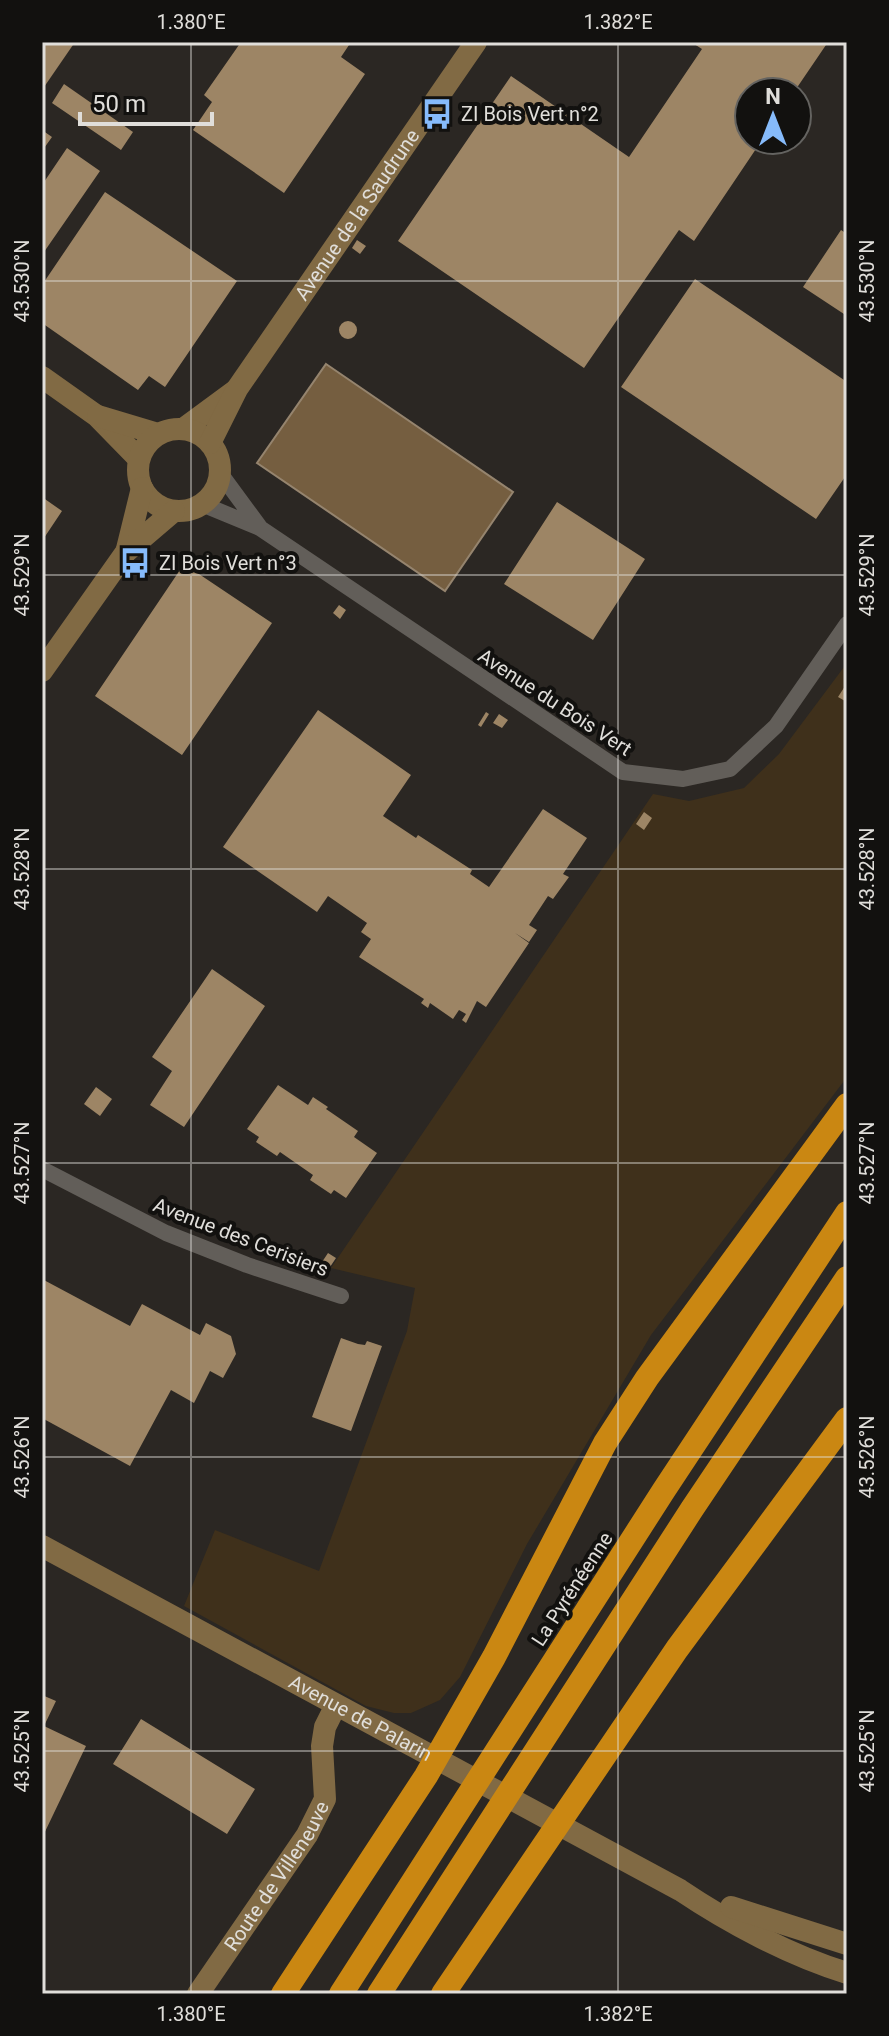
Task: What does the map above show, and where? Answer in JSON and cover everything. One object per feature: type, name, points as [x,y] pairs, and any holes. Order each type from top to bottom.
[{"type":"highway","points":[[283,1994],[426,1776],[494,1657],[605,1443],[647,1378],[847,1105]]},
{"type":"highway","name":"La Pyrénéenne","points":[[341,1994],[647,1516],[847,1213]]},
{"type":"highway","points":[[379,1994],[692,1509],[847,1278]]},
{"type":"highway","points":[[443,1994],[677,1649],[847,1419]]},
{"type":"street","name":"Avenue de la Saudrune","points":[[210,443],[237,389],[476,42]]},
{"type":"street","points":[[42,377],[97,416],[139,459]]},
{"type":"street","name":"Avenue de la Saudrune","points":[[183,429],[237,389]]},
{"type":"street","points":[[97,416],[158,434],[183,429],[202,436],[210,443],[220,473],[217,485],[202,504],[184,511],[174,511],[161,507],[142,488],[139,459],[143,449],[158,434]]},
{"type":"street","name":"Avenue du Bois Vert","points":[[220,473],[260,528]]},
{"type":"street","points":[[126,552],[139,511],[142,488]]},
{"type":"street","name":"Avenue du Bois Vert","points":[[202,504],[260,528],[623,772],[683,779],[730,769],[776,726],[847,624]]},
{"type":"street","points":[[42,671],[126,552],[174,511]]},
{"type":"street","name":"Avenue des Cerisiers","points":[[42,1169],[166,1233],[247,1265],[341,1296]]},
{"type":"street","name":"Avenue de Palarin","points":[[42,1546],[680,1890],[703,1906],[814,1963],[847,1973]]},
{"type":"street","name":"Route de Villeneuve","points":[[198,1994],[307,1835],[325,1799],[322,1746],[325,1727],[336,1705]]},
{"type":"street","name":"Avenue de Palarin","points":[[680,1890],[847,1944]]},
{"type":"shaded area","points":[[326,364],[513,492],[445,591],[257,463]]},
{"type":"shaded area","points":[[847,663],[847,1077],[651,1335],[527,1544],[460,1677],[440,1700],[411,1713],[394,1713],[366,1706],[184,1606],[215,1530],[319,1571],[407,1331],[415,1288],[331,1268],[653,794],[689,801],[744,788],[779,754]]},
{"type":"building","points":[[42,42],[75,42],[42,90]]},
{"type":"building","points":[[241,42],[345,42],[349,45],[341,57],[365,74],[284,193],[193,130],[212,102],[204,95]]},
{"type":"building","points":[[691,42],[828,42],[805,76],[733,76],[733,156],[751,156],[694,241],[679,230],[584,368],[398,241],[511,76],[629,157],[702,49]]},
{"type":"building","points":[[64,84],[133,132],[121,150],[52,103]]},
{"type":"building","points":[[42,130],[52,137],[42,151]]},
{"type":"building","points":[[67,148],[100,171],[44,252],[42,185]]},
{"type":"building","points":[[105,192],[237,281],[165,387],[149,376],[138,390],[42,323],[42,285]]},
{"type":"building","points":[[841,230],[847,234],[847,316],[803,287]]},
{"type":"building","points":[[357,240],[366,246],[360,254],[352,248]]},
{"type":"building","points":[[695,279],[847,382],[847,474],[816,519],[621,387]]},
{"type":"building","points":[[348,321],[357,330],[348,339],[339,330]]},
{"type":"building","points":[[42,497],[62,511],[42,541]]},
{"type":"building","points":[[557,502],[645,559],[593,640],[504,584]]},
{"type":"building","points":[[184,564],[272,623],[182,755],[95,696]]},
{"type":"building","points":[[339,605],[346,610],[340,619],[333,613]]},
{"type":"building","points":[[847,683],[847,698],[845,701],[838,697]]},
{"type":"building","points":[[318,710],[411,775],[383,816],[472,870],[470,874],[489,887],[543,809],[587,838],[563,874],[569,877],[553,899],[548,896],[529,925],[537,930],[529,942],[515,933],[529,943],[486,1007],[477,1001],[466,1023],[462,1020],[466,1014],[459,1010],[453,1019],[430,1003],[428,1008],[421,1003],[424,999],[359,957],[371,939],[361,932],[367,923],[328,896],[317,912],[223,847]]},
{"type":"building","points":[[486,712],[489,714],[481,727],[478,725]]},
{"type":"building","points":[[499,714],[508,720],[502,728],[493,723]]},
{"type":"building","points":[[644,812],[652,818],[644,830],[636,824]]},
{"type":"building","points":[[212,969],[265,1006],[184,1127],[150,1105],[172,1071],[152,1057]]},
{"type":"building","points":[[278,1085],[308,1105],[313,1097],[328,1107],[326,1109],[358,1131],[354,1137],[377,1153],[346,1198],[334,1190],[331,1194],[310,1180],[313,1175],[280,1152],[277,1156],[256,1142],[259,1137],[247,1129]]},
{"type":"building","points":[[96,1087],[112,1099],[100,1116],[84,1104]]},
{"type":"building","points":[[328,1253],[336,1258],[330,1267],[322,1262]]},
{"type":"building","points":[[42,1279],[130,1326],[142,1304],[200,1335],[206,1323],[231,1336],[236,1354],[223,1378],[210,1371],[194,1403],[171,1390],[130,1466],[42,1418]]},
{"type":"building","points":[[341,1338],[358,1344],[365,1345],[367,1341],[382,1346],[351,1431],[312,1417]]},
{"type":"building","points":[[42,1695],[56,1701],[44,1726],[86,1746],[42,1838]]},
{"type":"building","points":[[141,1719],[255,1789],[227,1834],[113,1764]]},
{"type":"place","name":"ZI Bois Vert n°2","points":[[437,114]]},
{"type":"place","name":"ZI Bois Vert n°3","points":[[135,563]]}]
